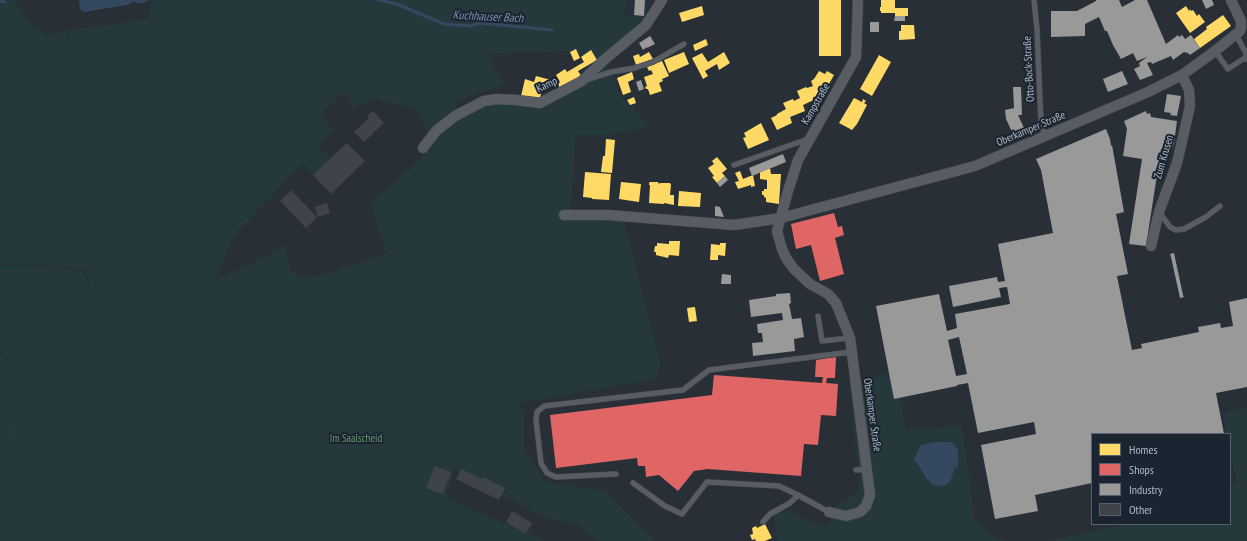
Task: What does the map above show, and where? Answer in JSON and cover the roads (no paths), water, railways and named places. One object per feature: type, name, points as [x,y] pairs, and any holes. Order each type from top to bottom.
[{"type":"street","name":"Kamp","points":[[423,148],[436,132],[455,116],[484,101],[497,99],[540,103],[582,81],[646,24],[662,0]]},
{"type":"street","name":"Kampstraße","points":[[781,218],[798,160],[856,57],[858,0]]},
{"type":"street","points":[[1231,0],[1241,21],[1240,31],[1236,35]]},
{"type":"street","name":"Oberkamper Straße","points":[[564,215],[608,215],[734,224],[781,218],[975,166],[1148,92],[1182,74],[1236,35]]},
{"type":"street","name":"Zum Krusen","points":[[1151,246],[1159,212],[1177,163],[1190,106],[1189,90],[1182,74]]},
{"type":"street","name":"Oberkamper Straße","points":[[781,218],[778,231],[782,249],[786,258],[794,269],[810,284],[828,294],[836,302],[850,338],[870,495],[866,506],[860,512],[846,516],[829,512]]},
{"type":"lane","name":"Otto-Bock-Straße","points":[[1034,0],[1037,29],[1041,123],[1045,136]]},
{"type":"lane","points":[[1215,51],[1228,69],[1242,59],[1246,59],[1246,53],[1236,35]]},
{"type":"lane","points":[[582,81],[653,62],[684,44]]},
{"type":"lane","points":[[734,165],[811,138]]},
{"type":"lane","points":[[1159,212],[1170,227],[1176,230],[1184,229],[1206,217],[1220,206]]},
{"type":"lane","points":[[818,316],[822,340],[850,338]]},
{"type":"lane","points":[[616,474],[556,477],[547,472],[541,463],[536,420],[537,412],[544,406],[683,390],[709,370],[851,352]]},
{"type":"lane","points":[[856,470],[867,469]]},
{"type":"lane","points":[[633,482],[664,506],[682,514],[707,482],[779,486],[829,512]]},
{"type":"lane","points":[[764,522],[770,514],[790,503],[798,495]]},
{"type":"water","points":[[79,0],[137,0],[127,5],[84,12],[80,9]]},
{"type":"water","points":[[937,442],[951,442],[955,446],[958,450],[958,467],[955,467],[950,482],[945,485],[937,486],[932,484],[927,479],[914,459],[921,445]]},
{"type":"waterway","name":"Kuchhauser Bach","points":[[136,1],[139,2],[146,0]]},
{"type":"waterway","name":"Kuchhauser Bach","points":[[379,0],[397,4],[444,24],[471,26],[479,23],[552,30]]},
{"type":"waterway","name":"Kuchhauser Bach","points":[[0,1],[5,2]]},
{"type":"park label","name":"Im Saalscheid","points":[[356,439]]}]
